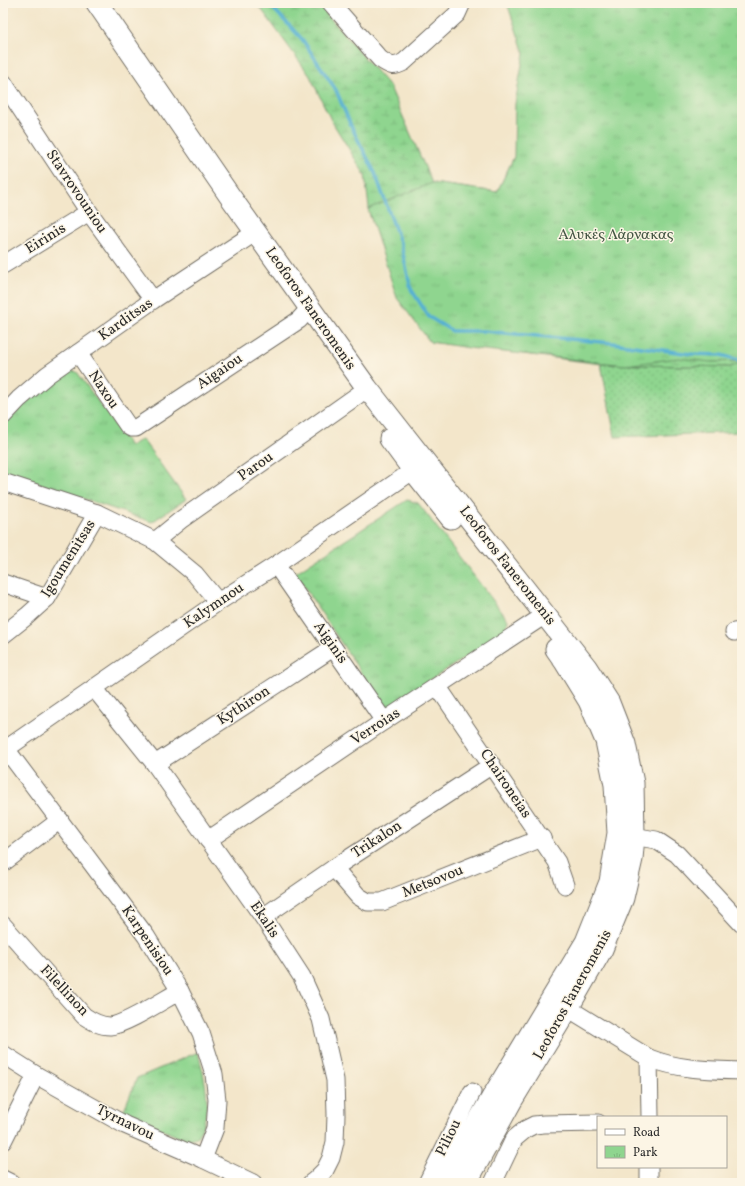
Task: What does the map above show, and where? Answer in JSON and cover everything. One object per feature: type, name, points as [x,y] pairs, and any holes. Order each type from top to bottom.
[{"type":"main road","name":"Leoforos Faneromenis","points":[[82,3],[250,236],[358,395],[419,466],[540,619],[586,667],[609,703],[625,744],[633,783],[626,835],[632,859],[623,898],[602,949],[560,1003],[493,1096],[459,1155],[446,1183]]},
{"type":"main road","name":"Leoforos Faneromenis","points":[[97,3],[229,195],[250,236]]},
{"type":"main road","name":"Leoforos Faneromenis","points":[[304,315],[367,388],[419,466]]},
{"type":"main road","name":"Leoforos Faneromenis","points":[[466,1183],[512,1100],[560,1003]]},
{"type":"street","points":[[331,3],[380,59],[390,66],[398,65],[404,62],[457,14],[462,3]]},
{"type":"street","name":"Stavrovouniou","points":[[3,82],[89,212],[153,300]]},
{"type":"street","name":"Eirinis","points":[[3,265],[89,212]]},
{"type":"street","name":"Karditsas","points":[[3,416],[19,399],[47,375],[153,300],[250,236]]},
{"type":"street","name":"Aigaiou","points":[[128,426],[131,428],[136,428],[141,425],[304,315]]},
{"type":"street","name":"Naxou","points":[[78,353],[128,426]]},
{"type":"street","name":"Parou","points":[[155,541],[182,518],[358,395]]},
{"type":"street","name":"Kalymnou","points":[[4,750],[218,602],[276,565],[419,466]]},
{"type":"street","points":[[3,482],[97,513],[155,541],[195,574],[218,602]]},
{"type":"street","name":"Igoumenitsas","points":[[3,634],[27,616],[46,598],[97,513]]},
{"type":"street","name":"Aiginis","points":[[276,565],[384,721]]},
{"type":"street","points":[[3,583],[46,598]]},
{"type":"street","name":"Verroias","points":[[208,840],[384,721],[540,619]]},
{"type":"street","name":"Kythiron","points":[[155,764],[333,648]]},
{"type":"street","name":"Chaironeias","points":[[438,687],[558,862],[565,885]]},
{"type":"street","name":"Ekalis","points":[[94,688],[155,764],[263,917],[306,984],[321,1019],[335,1080],[336,1115],[335,1142],[331,1158],[325,1170],[311,1183]]},
{"type":"street","name":"Karpenisiou","points":[[4,750],[60,820],[146,936],[180,991],[201,1033],[214,1074],[217,1100],[215,1128],[204,1159]]},
{"type":"street","name":"Trikalon","points":[[263,917],[334,868],[492,765]]},
{"type":"street","points":[[3,863],[60,820]]},
{"type":"street","points":[[626,835],[656,840],[677,854],[742,924]]},
{"type":"street","name":"Metsovou","points":[[334,868],[358,896],[368,902],[382,902],[542,838]]},
{"type":"street","name":"Filellinon","points":[[3,925],[84,1016],[96,1023],[110,1026],[124,1022],[180,991]]},
{"type":"street","points":[[560,1003],[649,1058],[671,1065],[693,1069],[742,1071]]},
{"type":"street","name":"Tyrnavou","points":[[3,1054],[36,1075],[125,1125],[204,1159],[253,1183]]},
{"type":"street","points":[[649,1058],[650,1116]]},
{"type":"street","points":[[3,1141],[36,1075]]},
{"type":"street","name":"Piliou","points":[[427,1183],[472,1092]]},
{"type":"street","points":[[492,1183],[514,1139],[526,1129],[534,1125],[544,1124],[597,1122]]},
{"type":"street","points":[[649,1168],[649,1183]]},
{"type":"street","points":[[3,1179],[11,1183]]},
{"type":"green space","name":"Αλυκές Λάρνακας","points":[[253,3],[317,3],[390,87],[432,183],[497,192],[514,157],[742,194],[742,362],[730,367],[601,364],[430,342],[370,216],[365,175],[331,120],[310,76],[262,10]]},
{"type":"green space","name":"Αλυκές Λάρνακας","points":[[507,3],[742,3],[742,361],[710,362],[678,358],[626,365],[476,349],[430,342],[397,298],[368,209],[432,183],[497,192],[514,157],[515,104],[524,53]]},
{"type":"green space","points":[[742,362],[742,432],[615,437],[601,364],[730,367]]},
{"type":"green space","points":[[63,369],[77,372],[130,446],[142,439],[186,499],[152,522],[3,471],[3,424]]},
{"type":"green space","points":[[407,500],[418,503],[508,620],[505,632],[385,709],[295,573]]},
{"type":"green space","points":[[198,1052],[205,1084],[207,1106],[202,1127],[197,1137],[185,1140],[123,1112],[137,1078]]},
{"type":"waterway","points":[[268,3],[302,39],[336,90],[351,126],[375,173],[401,245],[411,289],[429,317],[452,331],[484,331],[613,343],[691,354],[721,355],[742,361]]}]
